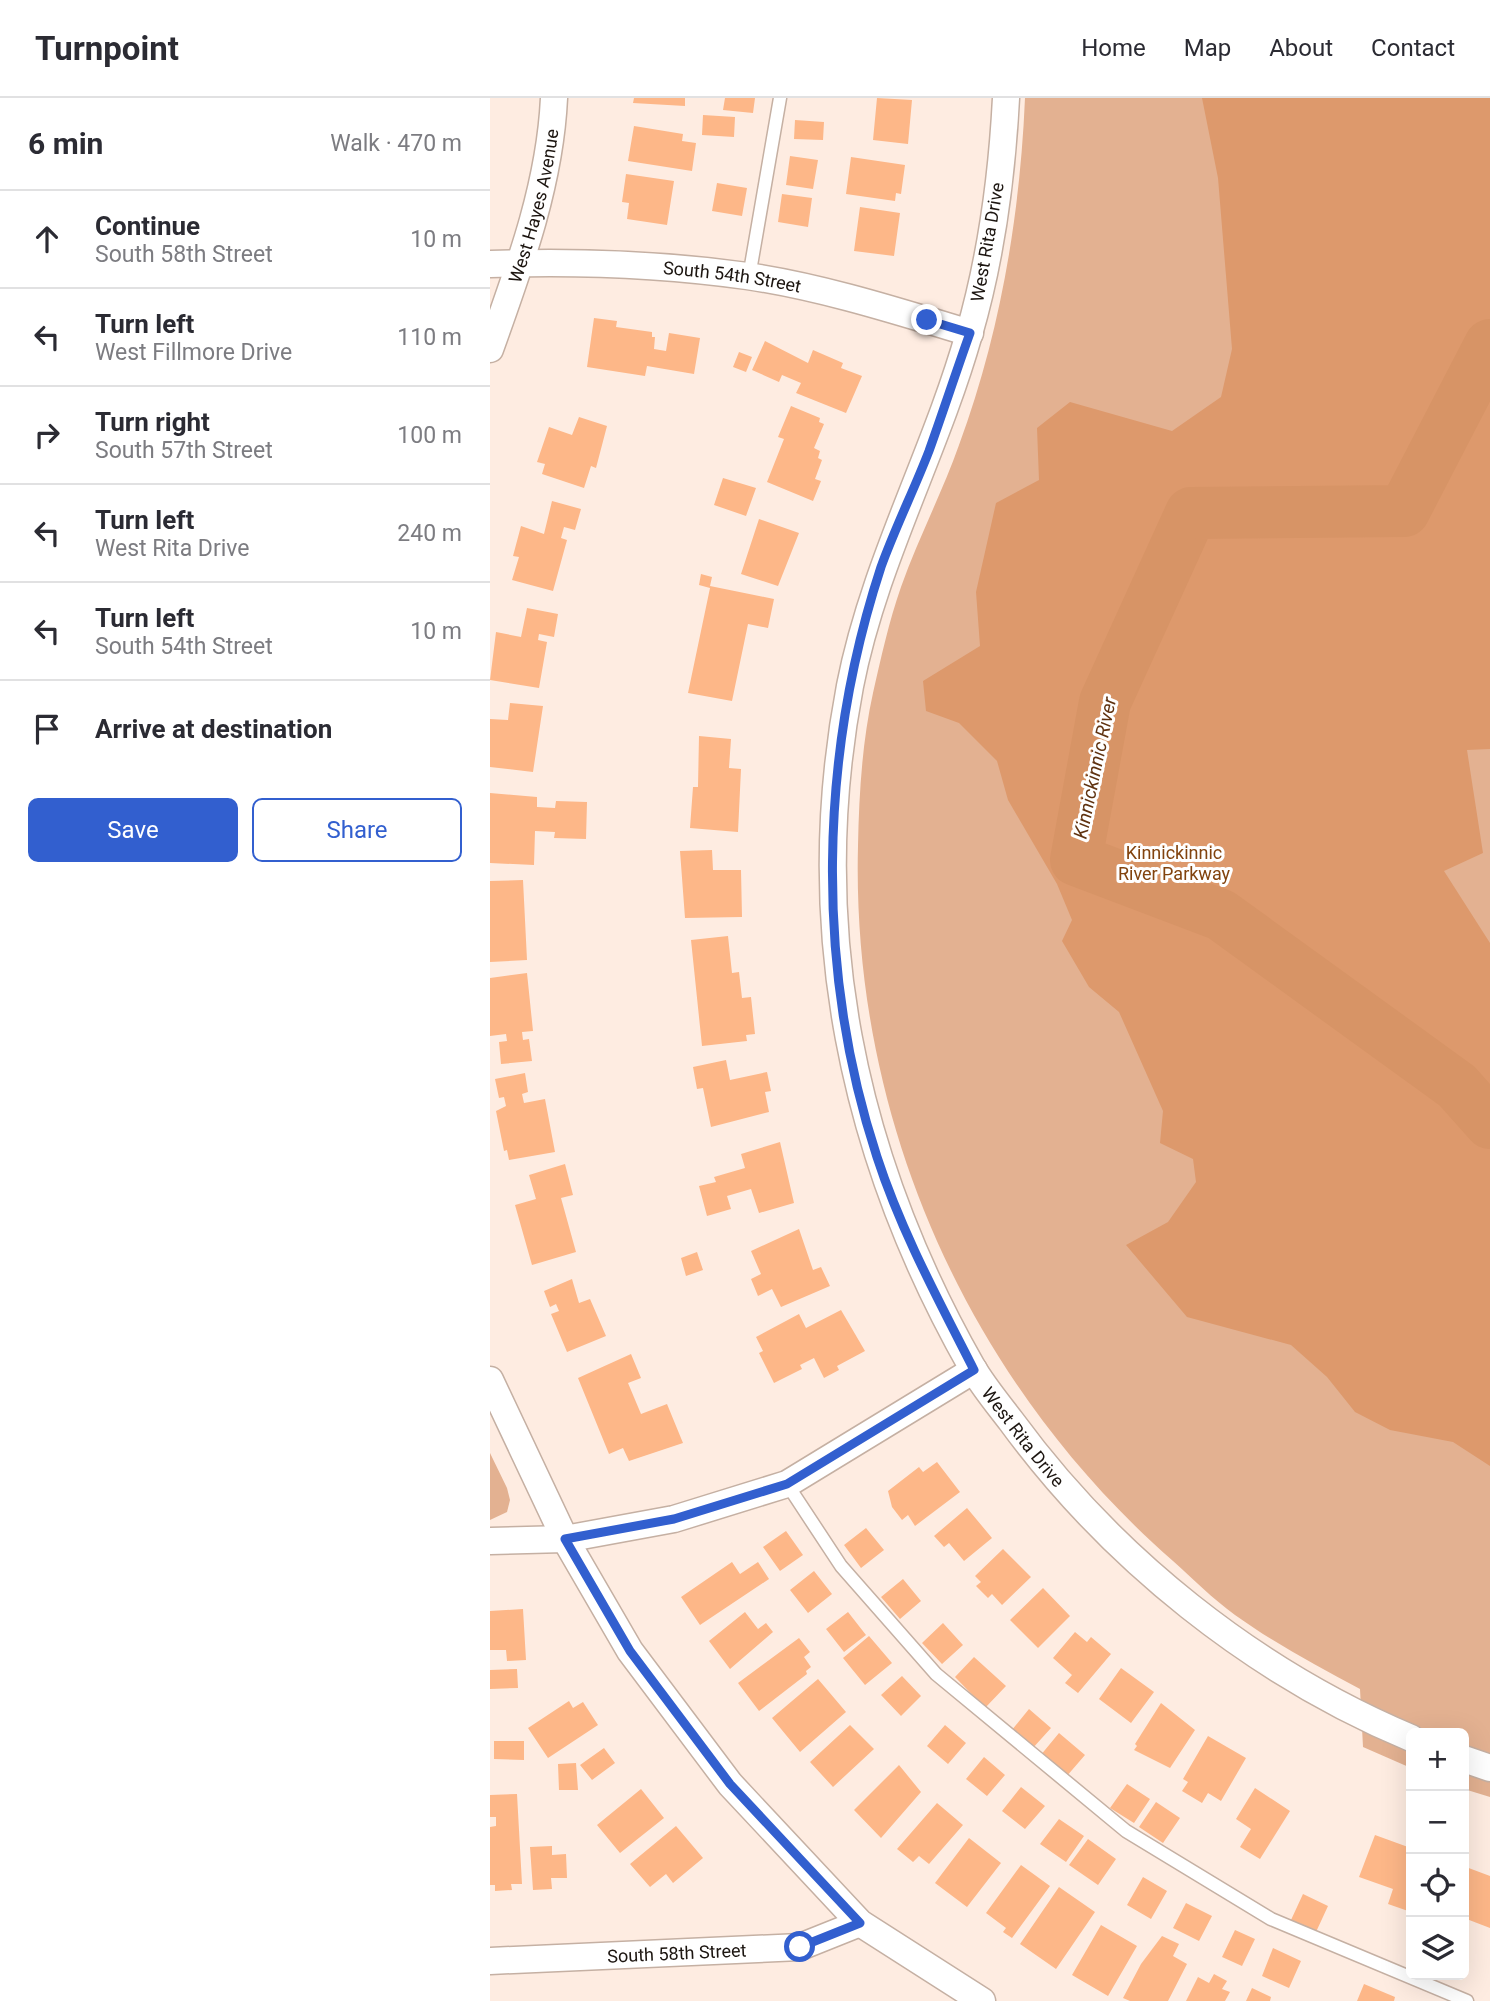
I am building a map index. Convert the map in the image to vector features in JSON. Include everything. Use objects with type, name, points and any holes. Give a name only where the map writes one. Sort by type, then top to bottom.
[{"type":"street","name":"West Hayes Avenue","points":[[490,349],[521,263],[546,164],[554,98]]},
{"type":"street","name":"West Rita Drive","points":[[1006,98],[1003,151],[970,333],[929,451],[881,567],[851,682],[835,783],[833,915],[848,1042],[877,1157],[915,1251],[974,1370],[1035,1454],[1105,1532],[1227,1636],[1358,1716],[1406,1736]]},
{"type":"street","name":"South 54th Street","points":[[490,264],[634,264],[749,277],[854,299],[970,333]]},
{"type":"street","points":[[490,1541],[565,1539],[674,1519],[787,1484],[974,1370]]},
{"type":"street","points":[[490,1380],[565,1539],[630,1651],[730,1784],[860,1923],[982,2001]]},
{"type":"street","points":[[1469,1761],[1490,1768]]},
{"type":"street","name":"South 58th Street","points":[[490,1961],[800,1947],[860,1923]]},
{"type":"lane","points":[[749,277],[780,98]]},
{"type":"lane","points":[[787,1484],[841,1566],[936,1674],[1126,1831],[1271,1919],[1467,2001]]},
{"type":"green space","name":"Kinnickinnic River Parkway","points":[[1025,98],[1490,98],[1490,1797],[1469,1791],[1469,1728],[1406,1728],[1406,1766],[1363,1747],[1360,1689],[1280,1645],[1227,1609],[1100,1490],[1036,1412],[981,1328],[936,1239],[901,1145],[875,1048],[861,948],[858,846],[864,750],[873,693],[897,600],[959,445],[986,361],[1006,274]]},
{"type":"green space","points":[[1202,98],[1490,98],[1490,749],[1467,750],[1483,853],[1444,871],[1490,943],[1490,1466],[1453,1442],[1390,1430],[1355,1412],[1327,1377],[1291,1345],[1187,1317],[1126,1245],[1168,1222],[1196,1182],[1193,1159],[1160,1143],[1163,1111],[1119,1012],[1089,987],[1062,941],[1072,920],[1057,884],[1008,800],[997,761],[959,723],[926,711],[923,681],[980,646],[976,592],[996,503],[1039,480],[1037,428],[1070,402],[1172,431],[1221,397],[1232,349],[1218,178]]},
{"type":"green space","points":[[490,1453],[510,1500],[507,1512],[490,1520]]},
{"type":"building","points":[[634,98],[685,98],[685,106],[633,103]]},
{"type":"building","points":[[725,98],[755,98],[753,113],[723,110]]},
{"type":"building","points":[[877,98],[912,100],[908,144],[873,140]]},
{"type":"building","points":[[703,115],[735,117],[734,137],[702,135]]},
{"type":"building","points":[[795,120],[824,122],[823,140],[794,139]]},
{"type":"building","points":[[634,126],[683,134],[682,141],[696,143],[692,171],[628,161]]},
{"type":"building","points":[[790,156],[818,160],[813,189],[786,185]]},
{"type":"building","points":[[851,157],[905,165],[901,194],[896,193],[895,201],[846,194]]},
{"type":"building","points":[[626,174],[674,181],[667,225],[627,219],[629,203],[622,202]]},
{"type":"building","points":[[717,183],[747,188],[742,216],[712,211]]},
{"type":"building","points":[[782,194],[812,198],[808,227],[778,222]]},
{"type":"building","points":[[860,207],[900,213],[894,256],[854,251]]},
{"type":"building","points":[[594,318],[617,321],[616,327],[652,332],[652,337],[655,337],[654,349],[666,351],[669,333],[700,338],[694,374],[647,366],[645,376],[587,367]]},
{"type":"building","points":[[765,341],[808,363],[813,350],[843,363],[841,368],[862,376],[846,413],[796,393],[801,383],[782,375],[779,382],[752,370]]},
{"type":"building","points":[[739,352],[752,357],[746,372],[733,367]]},
{"type":"building","points":[[791,406],[820,418],[819,422],[824,424],[814,448],[820,451],[818,458],[822,460],[815,479],[821,481],[813,501],[767,482],[784,439],[778,437]]},
{"type":"building","points":[[579,417],[607,426],[596,468],[591,466],[584,488],[542,474],[545,464],[537,462],[549,427],[572,435]]},
{"type":"building","points":[[723,478],[756,488],[746,516],[714,505]]},
{"type":"building","points":[[552,501],[581,509],[575,530],[564,527],[561,538],[567,540],[553,591],[512,580],[519,557],[513,556],[521,526],[544,534]]},
{"type":"building","points":[[759,519],[799,533],[778,586],[741,574]]},
{"type":"building","points":[[701,574],[712,577],[710,586],[774,599],[768,628],[748,624],[732,701],[688,693],[710,588],[699,585]]},
{"type":"building","points":[[527,608],[558,614],[554,637],[539,634],[538,640],[547,642],[539,688],[490,680],[496,632],[521,637]]},
{"type":"building","points":[[510,703],[543,706],[533,772],[490,767],[490,719],[508,720]]},
{"type":"building","points":[[699,736],[731,739],[729,768],[741,769],[738,832],[690,828],[693,787],[698,787]]},
{"type":"building","points":[[490,793],[537,797],[537,807],[555,808],[556,801],[587,802],[586,839],[554,838],[555,832],[535,831],[534,865],[490,863]]},
{"type":"building","points":[[712,850],[713,870],[741,870],[742,917],[685,918],[680,851]]},
{"type":"building","points":[[523,880],[527,960],[490,962],[490,881]]},
{"type":"building","points":[[728,936],[732,973],[739,972],[742,998],[751,997],[755,1034],[746,1035],[747,1041],[702,1046],[691,940]]},
{"type":"building","points":[[527,973],[533,1031],[522,1032],[523,1040],[529,1039],[532,1061],[501,1064],[499,1042],[507,1041],[506,1034],[490,1036],[490,978]]},
{"type":"building","points":[[726,1060],[730,1080],[767,1072],[771,1091],[765,1092],[769,1112],[711,1127],[703,1088],[697,1089],[693,1067]]},
{"type":"building","points":[[525,1073],[528,1092],[522,1094],[524,1103],[545,1099],[555,1152],[509,1160],[507,1150],[504,1151],[496,1111],[506,1106],[504,1097],[499,1098],[495,1079]]},
{"type":"building","points":[[780,1142],[794,1203],[759,1213],[751,1189],[727,1196],[731,1209],[707,1216],[699,1186],[716,1182],[714,1177],[745,1168],[741,1154]]},
{"type":"building","points":[[565,1164],[573,1195],[561,1198],[576,1252],[532,1265],[515,1205],[536,1199],[529,1175]]},
{"type":"building","points":[[799,1229],[813,1270],[821,1267],[830,1286],[781,1307],[772,1289],[758,1296],[751,1279],[761,1274],[751,1251]]},
{"type":"building","points":[[697,1252],[703,1270],[686,1276],[681,1258]]},
{"type":"building","points":[[572,1279],[579,1303],[590,1299],[606,1336],[567,1352],[551,1314],[559,1311],[556,1304],[550,1307],[544,1291]]},
{"type":"building","points":[[841,1310],[865,1351],[837,1366],[839,1370],[824,1378],[814,1358],[800,1365],[802,1369],[774,1383],[759,1353],[763,1351],[756,1337],[799,1314],[806,1328]]},
{"type":"building","points":[[631,1354],[641,1378],[628,1383],[641,1414],[667,1404],[683,1443],[629,1461],[623,1448],[609,1454],[578,1378]]},
{"type":"building","points":[[937,1462],[960,1492],[915,1526],[908,1515],[902,1520],[892,1507],[888,1491],[919,1467],[923,1472]]},
{"type":"building","points":[[967,1508],[992,1538],[964,1561],[949,1543],[944,1547],[934,1536]]},
{"type":"building","points":[[866,1528],[884,1550],[861,1568],[844,1545]]},
{"type":"building","points":[[786,1531],[803,1555],[780,1571],[763,1547]]},
{"type":"building","points":[[1003,1549],[1031,1577],[1002,1605],[992,1594],[988,1598],[976,1586],[981,1582],[975,1576]]},
{"type":"building","points":[[732,1562],[740,1574],[758,1562],[769,1579],[700,1625],[681,1597]]},
{"type":"building","points":[[814,1571],[832,1594],[808,1613],[790,1590]]},
{"type":"building","points":[[903,1579],[921,1601],[900,1619],[881,1597]]},
{"type":"building","points":[[1043,1588],[1070,1616],[1038,1648],[1010,1620]]},
{"type":"building","points":[[523,1609],[526,1660],[507,1661],[506,1650],[490,1650],[490,1611]]},
{"type":"building","points":[[745,1612],[758,1629],[766,1623],[773,1632],[730,1669],[709,1641]]},
{"type":"building","points":[[848,1612],[866,1635],[844,1652],[826,1629]]},
{"type":"building","points":[[943,1623],[963,1645],[942,1664],[922,1643]]},
{"type":"building","points":[[1075,1632],[1087,1642],[1091,1637],[1111,1654],[1078,1693],[1065,1683],[1072,1675],[1053,1658]]},
{"type":"building","points":[[869,1636],[892,1663],[865,1685],[843,1658]]},
{"type":"building","points":[[799,1638],[810,1652],[804,1657],[811,1667],[806,1671],[807,1674],[759,1711],[738,1683]]},
{"type":"building","points":[[974,1657],[1006,1686],[985,1708],[955,1677]]},
{"type":"building","points":[[1121,1668],[1154,1692],[1131,1723],[1099,1699]]},
{"type":"building","points":[[517,1669],[518,1688],[490,1689],[490,1670]]},
{"type":"building","points":[[902,1676],[921,1696],[901,1716],[881,1695]]},
{"type":"building","points":[[818,1679],[846,1712],[800,1752],[772,1718]]},
{"type":"building","points":[[569,1701],[573,1708],[583,1702],[598,1725],[548,1758],[528,1728]]},
{"type":"building","points":[[1161,1703],[1195,1730],[1170,1768],[1134,1750],[1137,1746],[1135,1744]]},
{"type":"building","points":[[1029,1709],[1051,1728],[1032,1749],[1011,1731]]},
{"type":"building","points":[[850,1725],[874,1749],[833,1787],[810,1762]]},
{"type":"building","points":[[945,1725],[966,1743],[948,1764],[927,1746]]},
{"type":"building","points":[[1059,1733],[1085,1755],[1066,1777],[1040,1756]]},
{"type":"building","points":[[1208,1736],[1246,1758],[1221,1801],[1208,1793],[1202,1803],[1182,1791],[1188,1782],[1183,1779]]},
{"type":"building","points":[[494,1741],[524,1741],[524,1760],[494,1759]]},
{"type":"building","points":[[604,1748],[615,1763],[592,1780],[580,1765]]},
{"type":"building","points":[[984,1757],[1005,1775],[987,1796],[966,1779]]},
{"type":"building","points":[[576,1763],[578,1790],[559,1790],[558,1764]]},
{"type":"building","points":[[899,1765],[921,1792],[881,1838],[854,1810]]},
{"type":"building","points":[[1127,1784],[1150,1799],[1134,1823],[1110,1808]]},
{"type":"building","points":[[1021,1787],[1045,1806],[1025,1829],[1002,1811]]},
{"type":"building","points":[[1255,1788],[1290,1811],[1260,1859],[1240,1847],[1251,1829],[1236,1819]]},
{"type":"building","points":[[641,1789],[664,1818],[620,1853],[597,1825]]},
{"type":"building","points":[[517,1794],[522,1884],[511,1884],[512,1890],[495,1891],[495,1885],[490,1885],[490,1827],[496,1826],[496,1817],[490,1817],[490,1795]]},
{"type":"building","points":[[1156,1802],[1180,1818],[1163,1843],[1139,1827]]},
{"type":"building","points":[[937,1803],[963,1825],[929,1864],[919,1856],[913,1862],[897,1849]]},
{"type":"building","points":[[1059,1819],[1084,1836],[1066,1862],[1040,1844]]},
{"type":"building","points":[[676,1826],[703,1858],[673,1883],[666,1874],[650,1887],[630,1864]]},
{"type":"building","points":[[1375,1835],[1406,1846],[1406,1910],[1388,1904],[1393,1889],[1359,1877]]},
{"type":"building","points":[[969,1838],[1001,1863],[967,1907],[935,1883]]},
{"type":"building","points":[[1088,1839],[1116,1859],[1098,1885],[1069,1865]]},
{"type":"building","points":[[552,1846],[552,1855],[566,1854],[567,1878],[551,1878],[552,1889],[533,1890],[530,1847]]},
{"type":"building","points":[[1021,1865],[1050,1886],[1012,1938],[1003,1932],[1006,1928],[986,1913]]},
{"type":"building","points":[[1469,1868],[1490,1876],[1490,1928],[1469,1920]]},
{"type":"building","points":[[1143,1877],[1167,1891],[1151,1919],[1127,1905]]},
{"type":"building","points":[[1059,1887],[1095,1912],[1056,1969],[1020,1944]]},
{"type":"building","points":[[1303,1894],[1328,1906],[1316,1932],[1291,1920]]},
{"type":"building","points":[[1186,1903],[1212,1916],[1199,1941],[1173,1928]]},
{"type":"building","points":[[1101,1925],[1137,1946],[1108,1996],[1072,1975]]},
{"type":"building","points":[[1235,1930],[1255,1939],[1242,1966],[1222,1957]]},
{"type":"building","points":[[1162,1936],[1179,1944],[1173,1956],[1187,1964],[1168,2001],[1130,2001],[1123,1998],[1141,1964]]},
{"type":"building","points":[[1273,1948],[1301,1961],[1289,1988],[1262,1976]]},
{"type":"building","points":[[1214,1974],[1227,1981],[1222,1989],[1230,1992],[1225,2001],[1186,2001],[1198,1977],[1209,1983]]},
{"type":"building","points":[[1364,1984],[1395,1997],[1394,2001],[1357,2001]]},
{"type":"building","points":[[1252,1988],[1271,1997],[1270,2001],[1246,2001]]},
{"type":"waterway","name":"Kinnickinnic River","points":[[1490,345],[1404,511],[1191,513],[1105,702],[1076,860],[1221,915],[1457,1086],[1490,1123]]},
{"type":"route","points":[[800,1947],[860,1923],[730,1784],[630,1651],[565,1539],[674,1519],[787,1484],[974,1370],[915,1251],[877,1157],[848,1042],[833,915],[835,783],[851,682],[881,567],[929,451],[970,333],[927,320]]}]
